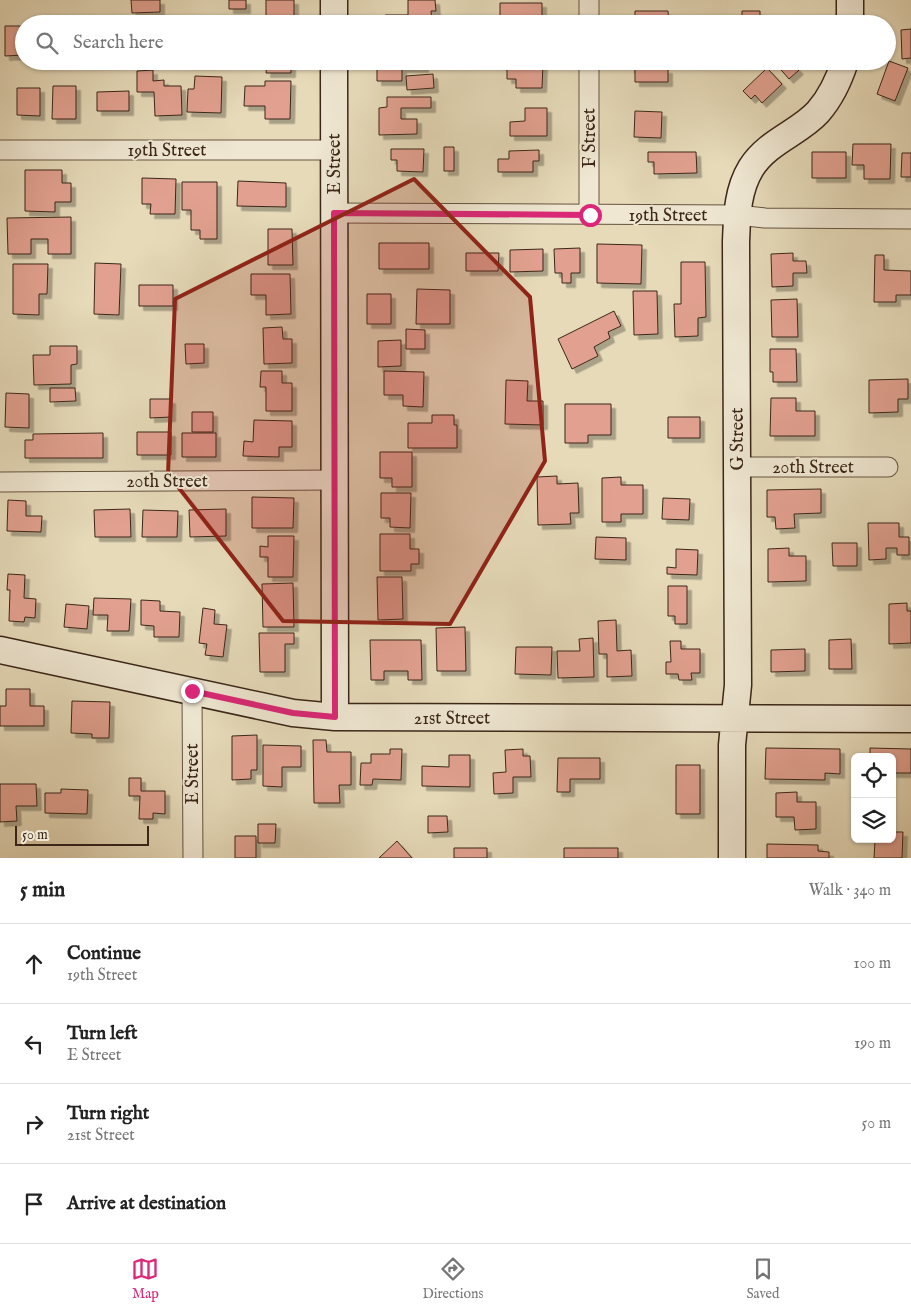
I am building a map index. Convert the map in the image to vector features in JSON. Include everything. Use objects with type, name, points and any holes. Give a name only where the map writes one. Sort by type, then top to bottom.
[{"type":"street","points":[[334,0],[334,15]]},
{"type":"street","points":[[589,0],[589,15]]},
{"type":"street","points":[[850,0],[850,15]]},
{"type":"street","name":"E Street","points":[[334,70],[335,717]]},
{"type":"street","name":"F Street","points":[[589,70],[590,215]]},
{"type":"street","name":"G Street","points":[[732,858],[732,745],[738,686],[737,215],[740,194],[751,168],[769,147],[818,113],[837,85],[842,70]]},
{"type":"street","name":"19th Street","points":[[0,150],[334,150]]},
{"type":"street","name":"19th Street","points":[[334,213],[737,215],[765,218],[911,219]]},
{"type":"street","name":"20th Street","points":[[737,467],[888,467]]},
{"type":"street","name":"20th Street","points":[[0,482],[335,480]]},
{"type":"street","name":"21st Street","points":[[0,650],[293,713],[335,717],[911,719]]},
{"type":"street","name":"E Street","points":[[192,691],[193,858]]},
{"type":"highlighted area","points":[[414,179],[530,297],[545,461],[450,624],[283,621],[168,474],[175,299]]},
{"type":"building","points":[[131,0],[160,0],[160,12],[132,13]]},
{"type":"building","points":[[229,0],[246,0],[246,9],[229,9]]},
{"type":"building","points":[[266,0],[294,0],[294,15],[266,15]]},
{"type":"building","points":[[408,0],[435,0],[436,11],[431,11],[431,15],[408,15]]},
{"type":"building","points":[[500,3],[542,3],[542,15],[500,15]]},
{"type":"building","points":[[635,11],[668,11],[668,15],[635,15]]},
{"type":"building","points":[[742,11],[760,11],[760,15],[742,15]]},
{"type":"building","points":[[5,26],[15,26],[15,55],[5,56]]},
{"type":"building","points":[[911,29],[911,58],[902,59],[901,30]]},
{"type":"building","points":[[896,64],[908,68],[895,101],[877,94],[886,70],[896,70]]},
{"type":"building","points":[[153,70],[153,81],[164,80],[164,86],[181,86],[182,115],[155,116],[154,92],[137,92],[137,71]]},
{"type":"building","points":[[266,70],[291,70],[291,73],[266,73]]},
{"type":"building","points":[[377,70],[402,70],[402,81],[377,81]]},
{"type":"building","points":[[507,70],[543,70],[542,88],[516,88],[516,79],[507,79]]},
{"type":"building","points":[[635,70],[668,70],[668,82],[635,82]]},
{"type":"building","points":[[765,70],[769,70],[782,84],[762,103],[755,95],[751,99],[743,91]]},
{"type":"building","points":[[781,70],[799,70],[789,79]]},
{"type":"building","points":[[433,74],[434,88],[407,90],[406,76]]},
{"type":"building","points":[[195,76],[222,77],[221,113],[187,112],[188,89],[194,89]]},
{"type":"building","points":[[265,81],[291,81],[290,119],[265,119],[265,106],[244,106],[245,86],[265,86]]},
{"type":"building","points":[[53,86],[76,86],[76,119],[52,119]]},
{"type":"building","points":[[17,88],[40,88],[40,116],[17,115]]},
{"type":"building","points":[[129,91],[129,111],[97,111],[97,92]]},
{"type":"building","points":[[387,97],[431,97],[431,108],[401,108],[401,119],[417,119],[417,134],[379,135],[379,108],[387,107]]},
{"type":"building","points":[[525,108],[547,108],[547,136],[510,136],[510,122],[525,121]]},
{"type":"building","points":[[635,111],[662,112],[661,138],[634,137]]},
{"type":"building","points":[[853,144],[891,144],[890,179],[864,179],[864,165],[852,165]]},
{"type":"building","points":[[444,147],[454,147],[454,171],[444,171]]},
{"type":"building","points":[[391,149],[424,149],[423,172],[397,171],[397,160],[391,160]]},
{"type":"building","points":[[539,150],[539,161],[533,161],[533,172],[498,172],[498,159],[509,159],[509,151]]},
{"type":"building","points":[[648,152],[696,152],[697,173],[654,174],[654,162],[648,162]]},
{"type":"building","points":[[812,152],[846,152],[846,178],[812,178]]},
{"type":"building","points":[[902,153],[911,153],[911,177],[901,177]]},
{"type":"building","points":[[25,170],[62,170],[62,183],[71,183],[71,202],[55,202],[55,212],[25,211]]},
{"type":"building","points":[[142,178],[176,179],[175,214],[150,214],[151,204],[142,204]]},
{"type":"building","points":[[238,181],[286,183],[286,207],[237,206]]},
{"type":"building","points":[[182,182],[217,182],[217,239],[200,239],[200,230],[191,230],[191,210],[182,210]]},
{"type":"building","points":[[71,217],[71,254],[48,254],[48,239],[31,239],[31,254],[8,254],[7,218]]},
{"type":"building","points":[[268,229],[292,229],[293,265],[268,265]]},
{"type":"building","points":[[379,243],[429,243],[429,269],[379,269]]},
{"type":"building","points":[[597,244],[642,245],[641,284],[597,283]]},
{"type":"building","points":[[580,248],[580,273],[571,273],[571,283],[562,283],[562,273],[555,273],[554,249]]},
{"type":"building","points":[[543,249],[543,271],[510,272],[510,250]]},
{"type":"building","points":[[466,253],[499,253],[498,271],[466,271]]},
{"type":"building","points":[[793,253],[793,261],[806,261],[807,273],[793,273],[793,286],[772,287],[771,254]]},
{"type":"building","points":[[875,255],[884,255],[884,270],[911,271],[911,295],[896,295],[896,302],[874,302]]},
{"type":"building","points":[[681,262],[705,262],[706,317],[698,318],[698,336],[675,337],[674,304],[681,304]]},
{"type":"building","points":[[95,263],[121,264],[119,315],[94,314]]},
{"type":"building","points":[[13,264],[48,264],[47,294],[39,294],[39,315],[13,314]]},
{"type":"building","points":[[251,274],[290,274],[291,314],[266,315],[266,295],[251,295]]},
{"type":"building","points":[[139,285],[173,285],[173,306],[139,306]]},
{"type":"building","points":[[417,289],[450,290],[450,324],[416,324]]},
{"type":"building","points":[[633,291],[657,291],[658,334],[634,335]]},
{"type":"building","points":[[367,294],[391,294],[391,324],[367,324]]},
{"type":"building","points":[[797,299],[798,337],[772,337],[771,300]]},
{"type":"building","points":[[614,311],[621,326],[608,332],[610,338],[594,347],[598,356],[572,369],[558,339]]},
{"type":"building","points":[[282,327],[283,339],[292,339],[292,363],[264,364],[263,328]]},
{"type":"building","points":[[406,329],[425,330],[425,349],[406,349]]},
{"type":"building","points":[[401,340],[401,366],[378,367],[378,341]]},
{"type":"building","points":[[185,344],[204,344],[204,363],[186,364]]},
{"type":"building","points":[[50,346],[77,346],[77,364],[71,365],[71,384],[34,385],[33,355],[50,355]]},
{"type":"building","points":[[770,349],[796,349],[797,382],[773,382],[773,372],[770,372]]},
{"type":"building","points":[[261,371],[282,371],[282,383],[292,383],[292,411],[266,411],[266,387],[260,387]]},
{"type":"building","points":[[384,371],[424,372],[423,407],[403,406],[403,395],[384,395]]},
{"type":"building","points":[[908,379],[908,399],[898,399],[898,412],[869,413],[869,380]]},
{"type":"building","points":[[506,380],[528,381],[527,401],[543,401],[543,425],[505,424]]},
{"type":"building","points":[[50,388],[75,388],[76,401],[50,402]]},
{"type":"building","points":[[6,393],[29,394],[29,428],[5,427]]},
{"type":"building","points":[[771,398],[796,398],[796,411],[815,411],[815,436],[770,436]]},
{"type":"building","points":[[150,399],[171,399],[171,417],[150,418]]},
{"type":"building","points":[[565,404],[611,404],[611,435],[588,435],[588,443],[565,443]]},
{"type":"building","points":[[192,412],[213,412],[213,432],[192,432]]},
{"type":"building","points":[[432,415],[454,415],[454,425],[457,425],[457,448],[408,448],[408,423],[432,423]]},
{"type":"building","points":[[668,417],[700,417],[700,438],[668,438]]},
{"type":"building","points":[[254,420],[292,421],[292,447],[279,447],[279,457],[243,456],[244,441],[253,442]]},
{"type":"building","points":[[137,432],[171,432],[171,455],[137,455]]},
{"type":"building","points":[[103,433],[103,458],[25,458],[25,440],[33,440],[33,434]]},
{"type":"building","points":[[182,433],[216,433],[216,457],[182,457]]},
{"type":"building","points":[[380,452],[412,452],[412,487],[392,487],[392,478],[380,478]]},
{"type":"building","points":[[557,476],[557,484],[578,483],[579,513],[570,513],[571,524],[538,525],[537,477]]},
{"type":"building","points":[[621,477],[621,485],[643,485],[643,514],[621,514],[621,522],[602,522],[602,478]]},
{"type":"building","points":[[821,489],[821,513],[794,514],[795,528],[776,529],[775,517],[767,517],[767,490]]},
{"type":"building","points":[[381,493],[411,493],[410,528],[390,527],[390,518],[381,518]]},
{"type":"building","points":[[252,497],[294,498],[293,528],[252,528]]},
{"type":"building","points":[[663,498],[690,499],[689,520],[662,519]]},
{"type":"building","points":[[8,500],[26,501],[26,516],[42,516],[41,532],[7,531]]},
{"type":"building","points":[[130,509],[131,537],[95,537],[94,510]]},
{"type":"building","points":[[226,509],[226,536],[190,537],[189,510]]},
{"type":"building","points":[[143,510],[178,511],[177,537],[142,537]]},
{"type":"building","points":[[868,523],[899,523],[899,537],[909,537],[909,555],[897,555],[897,548],[886,548],[886,559],[869,560]]},
{"type":"building","points":[[380,534],[410,534],[410,549],[419,549],[419,564],[411,564],[411,571],[380,571]]},
{"type":"building","points":[[268,536],[294,536],[293,577],[268,577],[268,557],[260,557],[260,546],[268,547]]},
{"type":"building","points":[[596,537],[626,538],[626,560],[595,559]]},
{"type":"building","points":[[832,543],[857,543],[857,566],[833,566]]},
{"type":"building","points":[[789,548],[789,556],[806,556],[806,581],[768,582],[768,549]]},
{"type":"building","points":[[676,549],[698,550],[697,575],[667,574],[667,567],[676,568]]},
{"type":"building","points":[[8,574],[25,575],[24,598],[36,599],[35,618],[25,617],[24,622],[9,621],[10,590],[7,590]]},
{"type":"building","points":[[377,577],[402,577],[403,619],[378,620]]},
{"type":"building","points":[[293,583],[294,627],[263,627],[262,584]]},
{"type":"building","points":[[668,586],[687,586],[687,624],[675,624],[675,616],[668,616]]},
{"type":"building","points":[[94,598],[131,599],[129,631],[107,631],[108,615],[93,615]]},
{"type":"building","points":[[141,600],[160,601],[160,611],[180,612],[179,637],[154,637],[154,626],[141,625]]},
{"type":"building","points":[[907,603],[907,611],[911,611],[911,643],[889,644],[889,604]]},
{"type":"building","points":[[66,604],[89,606],[87,629],[64,627]]},
{"type":"building","points":[[203,608],[215,610],[214,624],[227,625],[223,657],[205,655],[207,644],[199,643]]},
{"type":"building","points":[[616,620],[617,651],[631,650],[632,676],[607,677],[607,654],[599,654],[598,621]]},
{"type":"building","points":[[465,627],[466,671],[437,671],[436,628]]},
{"type":"building","points":[[259,633],[294,633],[294,644],[285,644],[285,672],[260,672]]},
{"type":"building","points":[[593,638],[594,677],[558,678],[557,651],[580,651],[579,639]]},
{"type":"building","points":[[851,639],[852,669],[829,669],[829,640]]},
{"type":"building","points":[[370,640],[421,640],[422,680],[408,680],[408,671],[384,671],[384,680],[371,680]]},
{"type":"building","points":[[670,641],[681,641],[681,649],[700,649],[700,673],[691,673],[692,680],[679,680],[678,674],[666,674],[666,662],[671,662]]},
{"type":"building","points":[[516,647],[552,647],[551,675],[515,674]]},
{"type":"building","points":[[805,649],[805,671],[771,672],[771,650]]},
{"type":"building","points":[[6,689],[30,689],[30,706],[44,706],[44,726],[0,726],[0,706],[6,706]]},
{"type":"building","points":[[72,701],[110,702],[109,738],[92,738],[92,734],[71,733]]},
{"type":"building","points":[[257,735],[257,770],[251,770],[251,779],[232,780],[232,736]]},
{"type":"building","points":[[313,740],[326,740],[327,752],[351,752],[351,785],[339,785],[340,803],[314,803]]},
{"type":"building","points":[[263,745],[301,746],[301,767],[282,767],[282,787],[263,786]]},
{"type":"building","points":[[766,748],[840,749],[840,774],[825,773],[825,780],[765,779]]},
{"type":"building","points":[[870,748],[911,749],[911,773],[896,773],[896,753],[870,753]]},
{"type":"building","points":[[390,749],[402,749],[401,780],[373,779],[372,785],[360,785],[361,763],[371,763],[371,754],[390,754]]},
{"type":"building","points":[[523,749],[523,756],[530,756],[531,777],[513,777],[513,793],[494,794],[493,773],[506,772],[505,750]]},
{"type":"building","points":[[449,755],[470,755],[470,787],[422,786],[422,766],[449,767]]},
{"type":"building","points":[[558,758],[600,758],[600,779],[570,779],[570,792],[557,792]]},
{"type":"building","points":[[676,765],[700,765],[700,814],[676,814]]},
{"type":"building","points":[[129,778],[141,778],[141,791],[165,791],[165,814],[153,813],[153,819],[139,819],[140,796],[129,796]]},
{"type":"building","points":[[0,784],[36,784],[37,806],[16,806],[17,821],[0,822]]},
{"type":"building","points":[[61,789],[88,790],[87,814],[45,813],[45,793],[61,793]]},
{"type":"building","points":[[797,792],[797,802],[816,802],[816,829],[795,830],[794,817],[776,817],[776,793]]},
{"type":"building","points":[[428,816],[447,816],[448,832],[428,833]]},
{"type":"building","points":[[258,824],[276,824],[275,843],[258,843]]},
{"type":"building","points":[[896,832],[903,832],[902,858],[874,858],[875,843],[896,843]]},
{"type":"building","points":[[235,836],[256,836],[256,858],[235,858]]},
{"type":"building","points":[[397,841],[412,858],[379,858]]},
{"type":"building","points":[[767,844],[818,845],[818,851],[829,852],[829,858],[767,858]]},
{"type":"building","points":[[454,848],[487,848],[487,858],[454,858]]},
{"type":"building","points":[[564,848],[618,848],[618,858],[564,858]]},
{"type":"route","points":[[192,691],[293,713],[335,717],[334,213],[590,215]]}]
